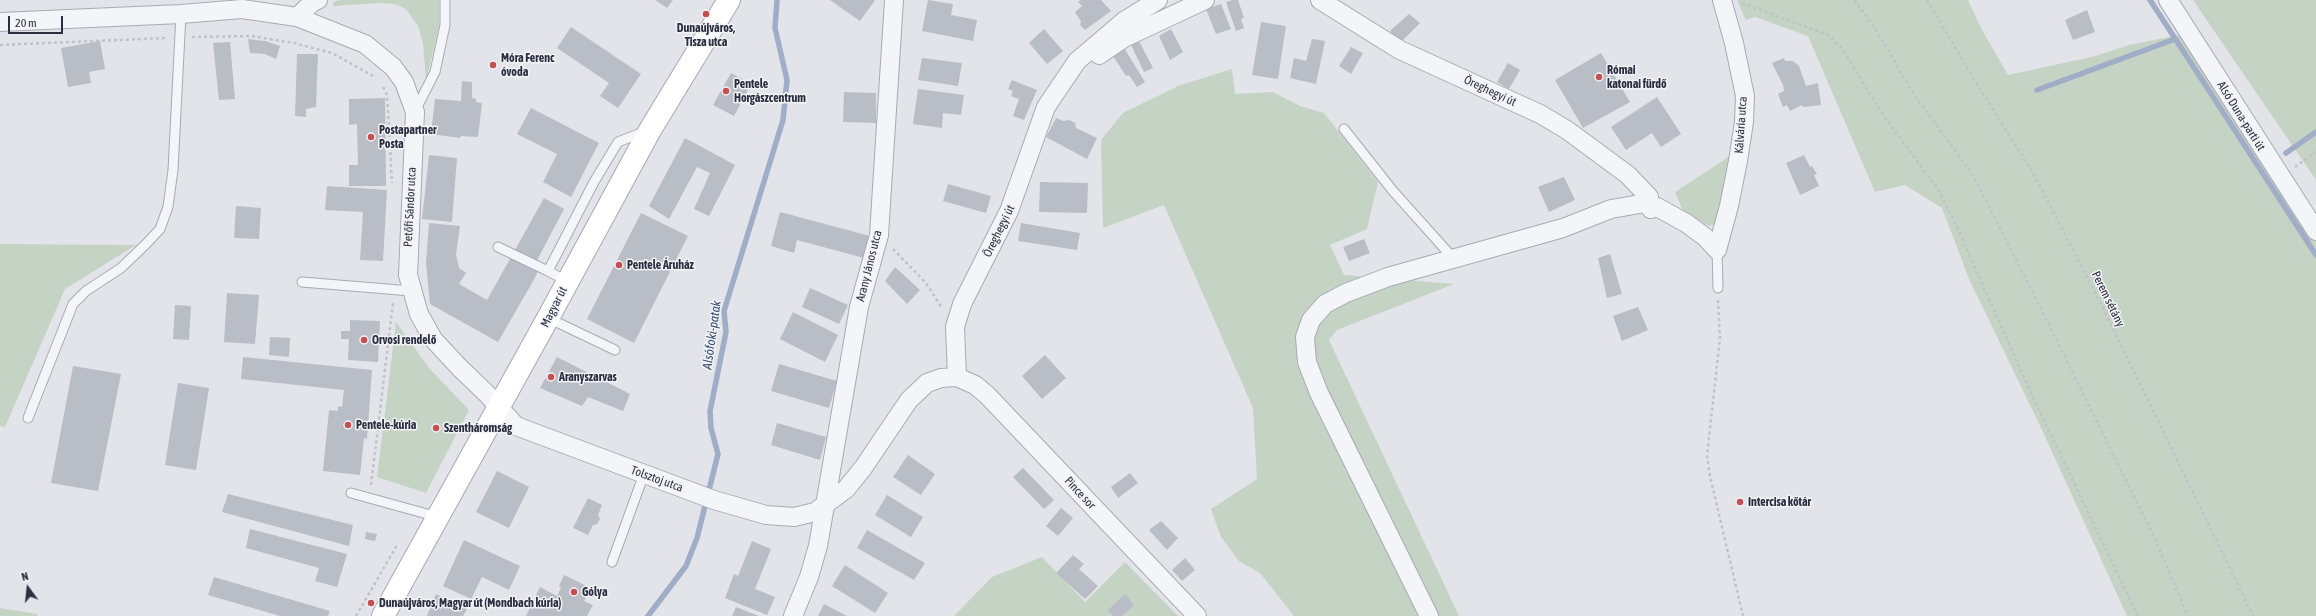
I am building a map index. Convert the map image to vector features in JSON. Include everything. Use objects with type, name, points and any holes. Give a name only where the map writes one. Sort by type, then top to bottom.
[{"type":"street","points":[[297,17],[313,2],[318,0]]},
{"type":"street","name":"Magyar út","points":[[383,616],[650,130],[729,0]]},
{"type":"street","name":"Arany János utca","points":[[793,616],[809,577],[826,505],[859,307],[879,235],[894,0]]},
{"type":"street","name":"Öreghegyi út","points":[[957,377],[955,327],[962,304],[1009,211],[1046,107],[1077,61],[1124,21],[1158,0]]},
{"type":"street","name":"Öreghegyi út","points":[[1320,0],[1400,50],[1533,112],[1567,130],[1628,175],[1651,202],[1686,223],[1705,237],[1717,250]]},
{"type":"street","name":"Kálvária utca","points":[[1717,250],[1729,206],[1738,161],[1744,122],[1745,96],[1736,50],[1722,0]]},
{"type":"street","name":"Alsó Duna-parti út","points":[[2168,0],[2316,231]]},
{"type":"street","name":"Öreghegyi út","points":[[1059,86],[1124,38],[1197,2]]},
{"type":"street","name":"Petőfi Sándor utca","points":[[0,22],[148,8],[181,14],[242,9],[297,17],[365,44],[380,54],[393,66],[404,82],[415,112],[408,250],[408,275],[411,291],[419,314],[433,339],[498,406]]},
{"type":"street","points":[[1429,616],[1319,393],[1307,362],[1305,337],[1311,320],[1325,304],[1346,293],[1388,277],[1563,228],[1611,209],[1651,202]]},
{"type":"street","points":[[826,505],[846,489],[863,468],[909,400],[927,383],[941,378],[957,377]]},
{"type":"street","name":"Pince sor","points":[[957,377],[975,385],[987,395],[1197,616]]},
{"type":"street","name":"Tolsztoj utca","points":[[498,406],[516,426],[644,474],[766,515],[794,517],[815,512],[826,505]]},
{"type":"lane","points":[[415,112],[435,72],[445,25],[445,0]]},
{"type":"lane","points":[[28,418],[73,304],[86,290],[120,268],[160,229],[163,222],[168,207],[173,170],[181,14]]},
{"type":"lane","points":[[1344,129],[1398,197],[1453,258]]},
{"type":"lane","points":[[548,270],[594,182],[618,142],[650,130]]},
{"type":"lane","points":[[498,247],[548,270],[567,281]]},
{"type":"lane","points":[[1717,250],[1718,288]]},
{"type":"lane","points":[[302,282],[411,291]]},
{"type":"lane","points":[[548,318],[615,350]]},
{"type":"lane","points":[[612,562],[644,474]]},
{"type":"lane","points":[[351,493],[438,517]]},
{"type":"path","points":[[1854,0],[1875,28],[1914,94],[1973,175],[2054,332],[2144,518],[2188,616]]},
{"type":"path","name":"Perem sétány","points":[[1927,0],[1975,81],[2034,173],[2253,616]]},
{"type":"path","points":[[1740,3],[1828,34],[1841,48],[1883,115],[1937,188],[1950,212],[2036,404],[2138,616]]},
{"type":"path","points":[[0,45],[179,37],[252,36],[294,42],[332,53],[380,80]]},
{"type":"path","points":[[382,85],[387,95],[392,188]]},
{"type":"path","points":[[2280,177],[2316,152]]},
{"type":"path","points":[[879,235],[926,283],[943,309]]},
{"type":"path","points":[[1718,288],[1720,338],[1707,456],[1710,476],[1744,616]]},
{"type":"path","points":[[369,498],[393,308],[391,289]]},
{"type":"path","points":[[436,428],[464,434]]},
{"type":"green space","points":[[341,0],[439,0],[439,27],[426,81],[423,43],[418,26],[406,9],[395,4],[380,3],[333,6],[333,2]]},
{"type":"green space","points":[[1737,0],[1968,0],[1981,28],[2008,75],[2092,57],[2129,45],[2179,35],[2316,243],[2316,616],[2127,616],[2043,432],[1969,279],[1942,208],[1905,185],[1875,192],[1808,36],[1755,17],[1746,20]]},
{"type":"green space","points":[[2193,0],[2316,0],[2316,180],[2212,28]]},
{"type":"green space","points":[[1232,69],[1235,94],[1273,92],[1300,106],[1324,113],[1378,182],[1367,229],[1330,245],[1344,275],[1454,284],[1337,330],[1329,340],[1459,616],[1294,616],[1260,573],[1239,561],[1221,537],[1211,509],[1257,479],[1253,408],[1164,205],[1103,228],[1101,140],[1123,113],[1178,86]]},
{"type":"green space","points":[[1736,152],[1720,222],[1709,226],[1683,211],[1675,192]]},
{"type":"green space","points":[[0,244],[136,245],[65,289],[5,427],[0,426]]},
{"type":"green space","points":[[396,322],[429,368],[469,410],[426,493],[377,477]]},
{"type":"green space","points":[[1042,557],[1085,602],[1125,562],[1178,616],[954,616],[992,577]]},
{"type":"green space","points":[[0,608],[37,614],[37,616],[0,616]]},
{"type":"building","points":[[655,0],[673,0],[667,8]]},
{"type":"building","points":[[830,0],[875,0],[860,21]]},
{"type":"building","points":[[928,0],[953,4],[951,15],[977,20],[973,41],[922,31]]},
{"type":"building","points":[[1081,0],[1101,0],[1111,11],[1085,30],[1080,25],[1081,21],[1075,12],[1082,6],[1078,2]]},
{"type":"building","points":[[1238,0],[1244,18],[1241,19],[1244,28],[1236,31],[1226,2]]},
{"type":"building","points":[[1221,4],[1231,29],[1216,34],[1206,9]]},
{"type":"building","points":[[2087,10],[2095,32],[2073,40],[2065,20]]},
{"type":"building","points":[[1409,14],[1420,23],[1401,42],[1390,31]]},
{"type":"building","points":[[1261,22],[1286,26],[1278,79],[1252,75]]},
{"type":"building","points":[[571,27],[641,74],[618,108],[600,96],[609,83],[557,48]]},
{"type":"building","points":[[1044,29],[1063,51],[1047,64],[1029,43]]},
{"type":"building","points":[[1171,29],[1183,52],[1170,60],[1159,36]]},
{"type":"building","points":[[248,39],[265,41],[280,46],[276,59],[265,54],[250,53]]},
{"type":"building","points":[[1312,39],[1325,41],[1316,84],[1290,78],[1294,58],[1306,61]]},
{"type":"building","points":[[100,41],[105,69],[89,72],[91,83],[68,87],[61,48]]},
{"type":"building","points":[[1139,41],[1153,68],[1144,72],[1131,45]]},
{"type":"building","points":[[230,42],[235,99],[219,100],[213,43]]},
{"type":"building","points":[[1351,47],[1363,53],[1351,74],[1339,66]]},
{"type":"building","points":[[1124,48],[1145,82],[1137,87],[1129,75],[1126,76],[1113,56]]},
{"type":"building","points":[[1601,53],[1630,102],[1583,128],[1555,80]]},
{"type":"building","points":[[297,54],[318,54],[316,107],[306,109],[306,117],[295,116]]},
{"type":"building","points":[[922,58],[962,63],[958,86],[918,80]]},
{"type":"building","points":[[1784,58],[1785,61],[1793,61],[1799,66],[1806,86],[1818,83],[1821,105],[1803,107],[1802,105],[1790,111],[1787,105],[1783,107],[1778,94],[1784,91],[1783,85],[1772,63]]},
{"type":"building","points":[[1508,63],[1520,70],[1509,89],[1497,82]]},
{"type":"building","points":[[731,73],[751,84],[734,116],[713,105]]},
{"type":"building","points":[[1012,80],[1037,90],[1024,120],[1013,116],[1019,99],[1011,96],[1013,91],[1008,89]]},
{"type":"building","points":[[462,81],[472,82],[472,98],[476,99],[476,102],[482,103],[478,137],[461,136],[460,138],[431,134],[435,99],[461,101]]},
{"type":"building","points":[[918,89],[964,95],[961,115],[943,113],[942,128],[913,124]]},
{"type":"building","points":[[844,92],[876,93],[876,123],[843,122]]},
{"type":"building","points":[[1657,97],[1681,134],[1661,147],[1652,133],[1626,150],[1611,127]]},
{"type":"building","name":"Postapartner Posta","points":[[385,98],[386,186],[349,186],[349,165],[358,165],[357,124],[349,125],[349,99]]},
{"type":"building","points":[[531,108],[599,143],[571,197],[543,182],[557,154],[517,134]]},
{"type":"building","points":[[1056,118],[1063,121],[1069,120],[1075,123],[1076,128],[1097,138],[1087,159],[1046,137]]},
{"type":"building","points":[[685,138],[735,165],[709,216],[694,209],[710,173],[697,167],[669,219],[649,206]]},
{"type":"building","points":[[429,155],[457,158],[452,222],[422,219]]},
{"type":"building","points":[[1804,155],[1810,167],[1812,166],[1817,174],[1814,175],[1819,186],[1800,195],[1786,163]]},
{"type":"building","points":[[1564,177],[1575,200],[1549,212],[1538,187]]},
{"type":"building","points":[[1040,182],[1088,183],[1087,213],[1039,212]]},
{"type":"building","points":[[948,184],[991,196],[986,213],[943,201]]},
{"type":"building","points":[[327,186],[387,190],[383,261],[360,260],[363,212],[325,210]]},
{"type":"building","points":[[544,198],[564,209],[535,264],[540,268],[498,342],[430,304],[426,263],[429,223],[460,226],[456,254],[459,268],[466,273],[459,284],[487,300]]},
{"type":"building","points":[[236,206],[261,208],[259,239],[234,238]]},
{"type":"building","points":[[780,212],[870,236],[864,258],[797,240],[794,253],[771,246]]},
{"type":"building","points":[[641,213],[688,236],[634,343],[587,319]]},
{"type":"building","points":[[1021,223],[1080,233],[1077,250],[1018,241]]},
{"type":"building","points":[[1364,239],[1370,253],[1349,261],[1343,247]]},
{"type":"building","points":[[1610,254],[1622,294],[1607,298],[1598,258]]},
{"type":"building","points":[[895,267],[920,290],[907,304],[885,281]]},
{"type":"building","points":[[810,288],[848,305],[839,324],[802,307]]},
{"type":"building","points":[[227,293],[259,295],[255,344],[224,342]]},
{"type":"building","points":[[175,305],[191,306],[189,340],[173,339]]},
{"type":"building","points":[[1638,307],[1648,330],[1622,341],[1613,316]]},
{"type":"building","points":[[793,312],[838,335],[825,362],[780,339]]},
{"type":"building","name":"Orvosi rendelő","points":[[350,320],[380,321],[378,362],[348,360],[349,339],[341,339],[341,331],[350,331]]},
{"type":"building","points":[[270,337],[290,338],[289,357],[269,355]]},
{"type":"building","points":[[1045,355],[1066,378],[1042,399],[1022,376]]},
{"type":"building","name":"Pentele-kúria","points":[[243,357],[372,370],[367,439],[364,438],[360,475],[323,471],[329,410],[338,411],[338,406],[342,407],[344,390],[241,379]]},
{"type":"building","points":[[557,357],[630,394],[623,411],[588,397],[582,406],[540,388]]},
{"type":"building","points":[[779,364],[837,381],[829,408],[771,391]]},
{"type":"building","points":[[73,366],[121,374],[98,491],[51,483]]},
{"type":"building","points":[[178,383],[209,388],[196,470],[165,465]]},
{"type":"building","points":[[777,423],[826,437],[820,460],[771,445]]},
{"type":"building","points":[[908,455],[935,474],[921,495],[893,477]]},
{"type":"building","points":[[1023,468],[1054,500],[1044,509],[1013,477]]},
{"type":"building","points":[[497,471],[529,487],[509,528],[476,512]]},
{"type":"building","points":[[1130,473],[1138,483],[1118,498],[1111,487]]},
{"type":"building","points":[[228,494],[353,525],[349,546],[222,512]]},
{"type":"building","points":[[887,495],[923,517],[911,537],[875,515]]},
{"type":"building","points":[[588,498],[602,505],[598,515],[600,519],[597,524],[593,525],[588,535],[573,528]]},
{"type":"building","points":[[1061,508],[1073,518],[1058,536],[1046,526]]},
{"type":"building","points":[[1161,521],[1178,538],[1167,550],[1149,530]]},
{"type":"building","points":[[250,529],[347,554],[337,587],[315,581],[319,568],[246,548]]},
{"type":"building","points":[[867,530],[925,563],[914,580],[857,548]]},
{"type":"building","points":[[366,532],[377,534],[375,541],[365,539]]},
{"type":"building","points":[[464,540],[520,566],[509,590],[482,577],[471,599],[443,586]]},
{"type":"building","points":[[752,541],[771,549],[755,589],[775,597],[767,615],[725,598],[734,574],[738,576]]},
{"type":"building","points":[[1073,555],[1084,564],[1079,569],[1098,586],[1085,599],[1056,573]]},
{"type":"building","points":[[1185,558],[1195,570],[1182,581],[1172,570]]},
{"type":"building","points":[[845,565],[888,593],[875,613],[832,586]]},
{"type":"building","name":"Gólya","points":[[564,575],[591,588],[584,601],[593,605],[587,616],[526,616],[540,587],[557,596],[561,588],[559,586]]},
{"type":"building","points":[[214,577],[330,611],[328,616],[280,616],[208,595]]},
{"type":"building","points":[[436,594],[467,609],[463,616],[427,616]]},
{"type":"building","points":[[1125,594],[1134,605],[1122,616],[1113,616],[1108,610]]},
{"type":"building","points":[[824,604],[847,616],[818,616]]},
{"type":"building","points":[[736,607],[759,616],[732,616]]},
{"type":"waterway","name":"Alsófoki-patak","points":[[648,616],[686,566],[697,538],[718,454],[711,428],[710,411],[726,332],[724,311],[783,120],[787,80],[775,28],[777,0]]},
{"type":"waterway","points":[[2150,0],[2316,255]]},
{"type":"waterway","points":[[2037,90],[2175,39]]},
{"type":"waterway","points":[[2286,153],[2316,132]]},
{"type":"place","name":"Dunaújváros, Tisza utca","points":[[706,14]]},
{"type":"place","name":"Móra Ferenc óvoda","points":[[493,65]]},
{"type":"place","name":"Római katonai fürdő","points":[[1599,77]]},
{"type":"place","name":"Pentele Horgászcentrum","points":[[726,91]]},
{"type":"place","name":"Postapartner Posta","points":[[371,137]]},
{"type":"place","name":"Pentele Áruház","points":[[619,265]]},
{"type":"place","name":"Orvosi rendelő","points":[[364,340]]},
{"type":"place","name":"Aranyszarvas","points":[[551,377]]},
{"type":"place","name":"Pentele-kúria","points":[[348,425]]},
{"type":"place","name":"Szentháromság","points":[[436,428]]},
{"type":"place","name":"Intercisa kőtár","points":[[1740,502]]},
{"type":"place","name":"Gólya","points":[[574,592]]},
{"type":"place","name":"Dunaújváros, Magyar út (Mondbach kúria)","points":[[371,603]]}]
